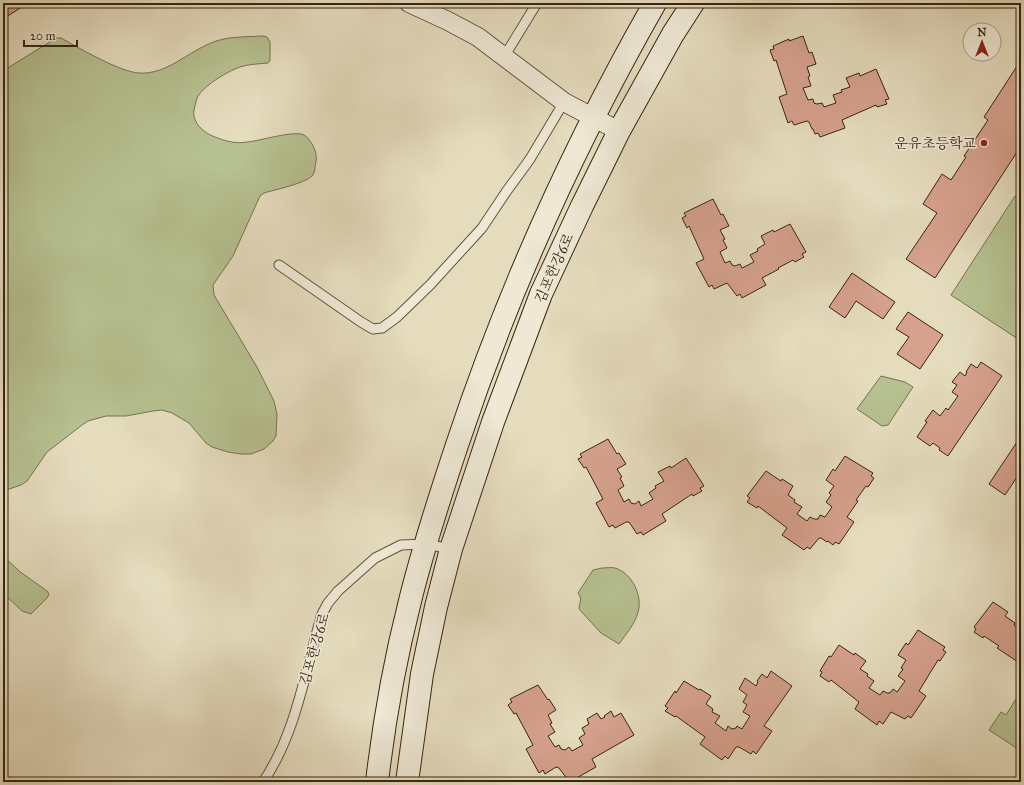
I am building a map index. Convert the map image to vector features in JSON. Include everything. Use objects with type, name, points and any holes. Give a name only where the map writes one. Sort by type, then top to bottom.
[{"type":"street","points":[[409,3],[478,37],[564,102],[619,130]]},
{"type":"street","name":"김포한강6로","points":[[377,782],[382,738],[396,661],[410,601],[443,486],[486,360],[528,256],[593,117],[656,3]]},
{"type":"street","name":"김포한강6로","points":[[408,782],[422,674],[436,607],[451,549],[493,422],[541,294],[619,130],[673,34],[693,3]]},
{"type":"lane","points":[[504,57],[538,3]]},
{"type":"lane","points":[[279,265],[361,322],[373,329],[382,328],[430,285],[482,228],[530,159],[564,102]]},
{"type":"lane","name":"김포한강6로","points":[[263,782],[275,763],[287,738],[301,693],[322,614],[338,590],[375,558],[401,545],[426,544],[451,549]]},
{"type":"path","points":[[940,782],[948,780],[954,782]]},
{"type":"green space","points":[[267,37],[270,42],[270,60],[268,63],[240,67],[217,79],[206,87],[198,96],[194,115],[197,123],[203,130],[223,140],[243,143],[285,135],[299,134],[308,138],[316,153],[314,173],[309,179],[264,193],[260,196],[233,256],[213,285],[214,295],[257,367],[274,401],[277,414],[276,436],[264,449],[251,454],[241,454],[212,447],[206,443],[189,423],[172,413],[162,410],[126,416],[106,416],[88,421],[82,425],[47,452],[27,481],[21,485],[3,491],[3,71],[56,38],[61,38],[121,69],[131,72],[149,73],[168,67],[202,47],[223,39]]},
{"type":"green space","points":[[1015,196],[1021,200],[1021,341],[951,295]]},
{"type":"green space","points":[[881,376],[905,382],[913,387],[888,425],[882,426],[857,409]]},
{"type":"green space","points":[[3,556],[19,571],[49,594],[31,614],[22,611],[3,593]]},
{"type":"green space","points":[[615,568],[626,575],[635,586],[639,599],[638,612],[635,621],[619,644],[601,633],[579,609],[581,599],[578,593],[593,570]]},
{"type":"green space","points":[[1016,699],[1021,702],[1021,749],[1015,747],[989,730],[1001,712],[1006,715]]},
{"type":"building","points":[[3,3],[28,3],[3,19]]},
{"type":"building","points":[[803,36],[809,53],[812,52],[816,64],[807,67],[811,86],[803,88],[808,100],[813,99],[814,103],[822,103],[824,107],[836,103],[833,95],[850,87],[846,78],[859,73],[860,76],[876,69],[889,99],[885,100],[887,104],[877,107],[876,105],[842,120],[845,128],[820,137],[818,133],[815,134],[807,121],[794,125],[792,121],[788,123],[779,97],[787,94],[776,60],[774,61],[770,50],[774,49],[773,46],[789,39],[789,41]]},
{"type":"building","points":[[1021,60],[1021,126],[1017,133],[1021,136],[1021,146],[935,278],[906,259],[937,213],[923,204],[942,174],[951,180],[966,157],[964,156],[988,120],[984,117]]},
{"type":"building","points":[[713,199],[721,215],[723,214],[729,226],[720,230],[725,239],[723,240],[727,248],[720,252],[725,263],[730,261],[732,265],[735,266],[740,264],[742,268],[754,262],[750,255],[758,251],[757,249],[765,244],[761,236],[773,230],[774,232],[790,224],[806,252],[802,254],[804,257],[795,262],[793,260],[762,278],[766,285],[742,298],[740,294],[737,296],[727,283],[714,289],[712,285],[709,287],[696,263],[704,259],[689,226],[687,228],[682,218],[686,216],[684,213]]},
{"type":"building","points":[[852,273],[895,302],[883,319],[856,301],[845,318],[829,307]]},
{"type":"building","points":[[908,312],[943,335],[920,369],[897,354],[909,337],[896,329]]},
{"type":"building","points":[[981,362],[1002,376],[948,456],[939,450],[940,448],[933,443],[930,446],[917,437],[927,422],[925,421],[933,410],[940,416],[946,408],[948,410],[958,396],[952,392],[957,385],[952,382],[960,372],[965,376],[971,364],[977,368]]},
{"type":"building","points":[[1021,436],[1021,471],[1005,495],[989,484]]},
{"type":"building","points":[[608,439],[617,454],[619,453],[626,464],[617,469],[622,477],[620,478],[624,486],[618,490],[624,502],[629,499],[631,503],[635,504],[639,501],[641,506],[653,499],[649,493],[656,488],[655,486],[664,481],[658,472],[670,466],[671,468],[686,458],[704,486],[700,488],[702,491],[693,496],[692,494],[662,514],[666,521],[643,535],[641,532],[637,534],[629,522],[615,528],[613,525],[609,527],[596,503],[603,499],[586,467],[584,468],[578,459],[582,457],[580,454]]},
{"type":"building","points":[[845,456],[873,473],[871,476],[874,478],[856,500],[858,501],[847,517],[854,522],[839,544],[835,542],[833,545],[828,541],[827,542],[819,538],[810,549],[807,547],[804,550],[782,535],[787,528],[758,506],[757,508],[747,502],[750,498],[747,496],[766,471],[781,481],[782,479],[793,486],[788,495],[795,500],[794,502],[802,507],[797,514],[807,521],[810,517],[818,519],[820,515],[825,517],[832,507],[826,502],[831,495],[829,493],[834,486],[826,480],[833,469],[835,471]]},
{"type":"building","points":[[993,602],[1008,612],[1005,616],[1015,623],[1014,625],[1021,630],[1021,664],[997,648],[999,646],[984,636],[983,638],[974,632],[976,629],[974,627]]},
{"type":"building","points":[[918,630],[945,647],[943,650],[946,652],[940,661],[938,660],[919,691],[926,696],[911,718],[908,716],[905,719],[891,712],[883,724],[879,721],[877,725],[855,709],[859,702],[831,680],[829,682],[820,676],[822,672],[820,671],[829,656],[831,657],[839,645],[854,655],[855,653],[866,661],[860,669],[868,674],[867,676],[874,681],[869,688],[880,695],[883,691],[890,693],[893,689],[897,692],[905,681],[898,676],[903,669],[901,668],[906,660],[898,655],[906,643],[908,645]]},
{"type":"building","points":[[771,671],[792,686],[764,726],[772,731],[756,754],[753,751],[751,754],[739,747],[736,747],[728,759],[725,756],[722,760],[700,744],[705,737],[676,716],[675,717],[665,711],[668,708],[665,706],[684,681],[711,696],[706,704],[713,709],[712,712],[720,716],[715,723],[726,731],[728,726],[732,729],[736,728],[737,726],[742,729],[750,716],[743,712],[747,705],[743,702],[747,695],[739,689],[745,678],[756,686],[757,681],[762,674],[767,678]]},
{"type":"building","points":[[538,685],[556,710],[548,715],[552,723],[550,724],[555,732],[548,736],[555,747],[559,745],[561,749],[565,750],[569,747],[572,751],[583,745],[579,738],[585,734],[582,728],[589,724],[587,719],[597,713],[601,719],[611,711],[614,717],[621,713],[634,735],[592,759],[596,767],[573,780],[571,778],[568,780],[559,768],[556,767],[545,774],[543,770],[539,773],[526,749],[533,745],[516,713],[514,714],[508,705],[512,702],[510,699]]},
{"type":"place","name":"운유초등학교","points":[[984,143]]}]
